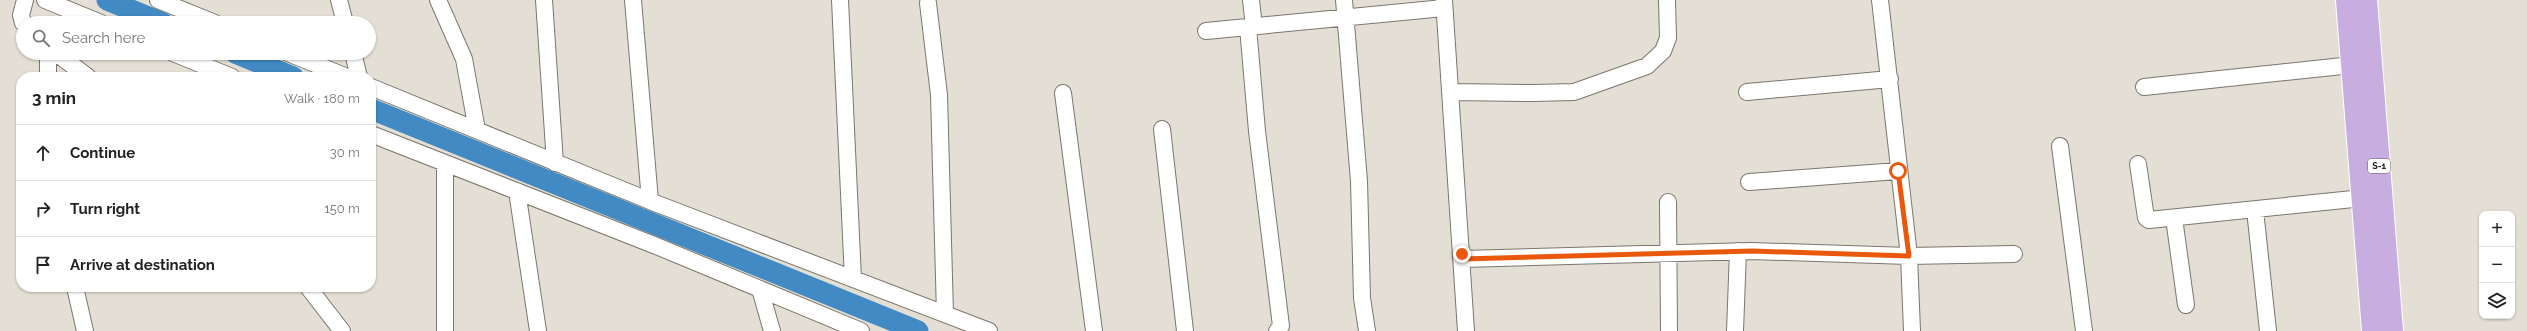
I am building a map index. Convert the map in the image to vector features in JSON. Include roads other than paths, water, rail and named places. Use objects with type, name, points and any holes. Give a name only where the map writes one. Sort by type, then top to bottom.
[{"type":"main road","name":"S-1","points":[[2347,0],[2373,331]]},
{"type":"main road","name":"S-1","points":[[2366,0],[2392,331]]},
{"type":"street","points":[[21,16],[24,0]]},
{"type":"street","points":[[45,0],[78,6],[92,16]]},
{"type":"street","points":[[158,0],[198,16]]},
{"type":"street","points":[[339,0],[343,16]]},
{"type":"street","points":[[438,0],[464,59],[477,130]]},
{"type":"street","points":[[544,0],[555,163]]},
{"type":"street","points":[[633,0],[650,201]]},
{"type":"street","points":[[840,0],[853,279]]},
{"type":"street","points":[[1251,0],[1251,27],[1257,131],[1281,326],[1277,331]]},
{"type":"street","points":[[1344,0],[1360,181],[1362,298],[1367,331]]},
{"type":"street","points":[[1451,92],[1574,92],[1647,66],[1663,51],[1668,38],[1667,0]]},
{"type":"street","points":[[1880,0],[1890,80],[1898,171],[1909,256],[1912,331]]},
{"type":"street","points":[[928,4],[940,96],[945,314]]},
{"type":"street","points":[[1206,31],[1346,18],[1444,4],[1466,331]]},
{"type":"street","points":[[48,60],[48,72]]},
{"type":"street","points":[[65,60],[81,72]]},
{"type":"street","points":[[190,60],[220,72]]},
{"type":"street","points":[[305,60],[334,72]]},
{"type":"street","points":[[355,60],[359,72]]},
{"type":"street","points":[[2144,87],[2352,65]]},
{"type":"street","points":[[1747,92],[1890,80]]},
{"type":"street","points":[[376,89],[650,201],[989,331]]},
{"type":"street","points":[[1063,93],[1094,331]]},
{"type":"street","points":[[1162,129],[1185,331]]},
{"type":"street","points":[[376,136],[517,191],[861,331]]},
{"type":"street","points":[[2060,146],[2084,331]]},
{"type":"street","points":[[445,163],[445,331]]},
{"type":"street","points":[[2138,164],[2146,218],[2149,220],[2363,198]]},
{"type":"street","points":[[1749,182],[1898,171]]},
{"type":"street","points":[[517,191],[538,331]]},
{"type":"street","points":[[1668,202],[1670,253],[1669,331]]},
{"type":"street","points":[[2255,210],[2268,331]]},
{"type":"street","points":[[2174,218],[2186,305]]},
{"type":"street","points":[[1462,259],[1738,251],[1909,256],[2014,254]]},
{"type":"street","points":[[1736,331],[1738,251]]},
{"type":"street","points":[[760,289],[772,331]]},
{"type":"street","points":[[76,292],[85,331]]},
{"type":"street","points":[[312,292],[342,331]]},
{"type":"waterway","points":[[107,0],[146,16]]},
{"type":"waterway","points":[[252,60],[281,72]]},
{"type":"waterway","points":[[376,111],[918,331]]}]
